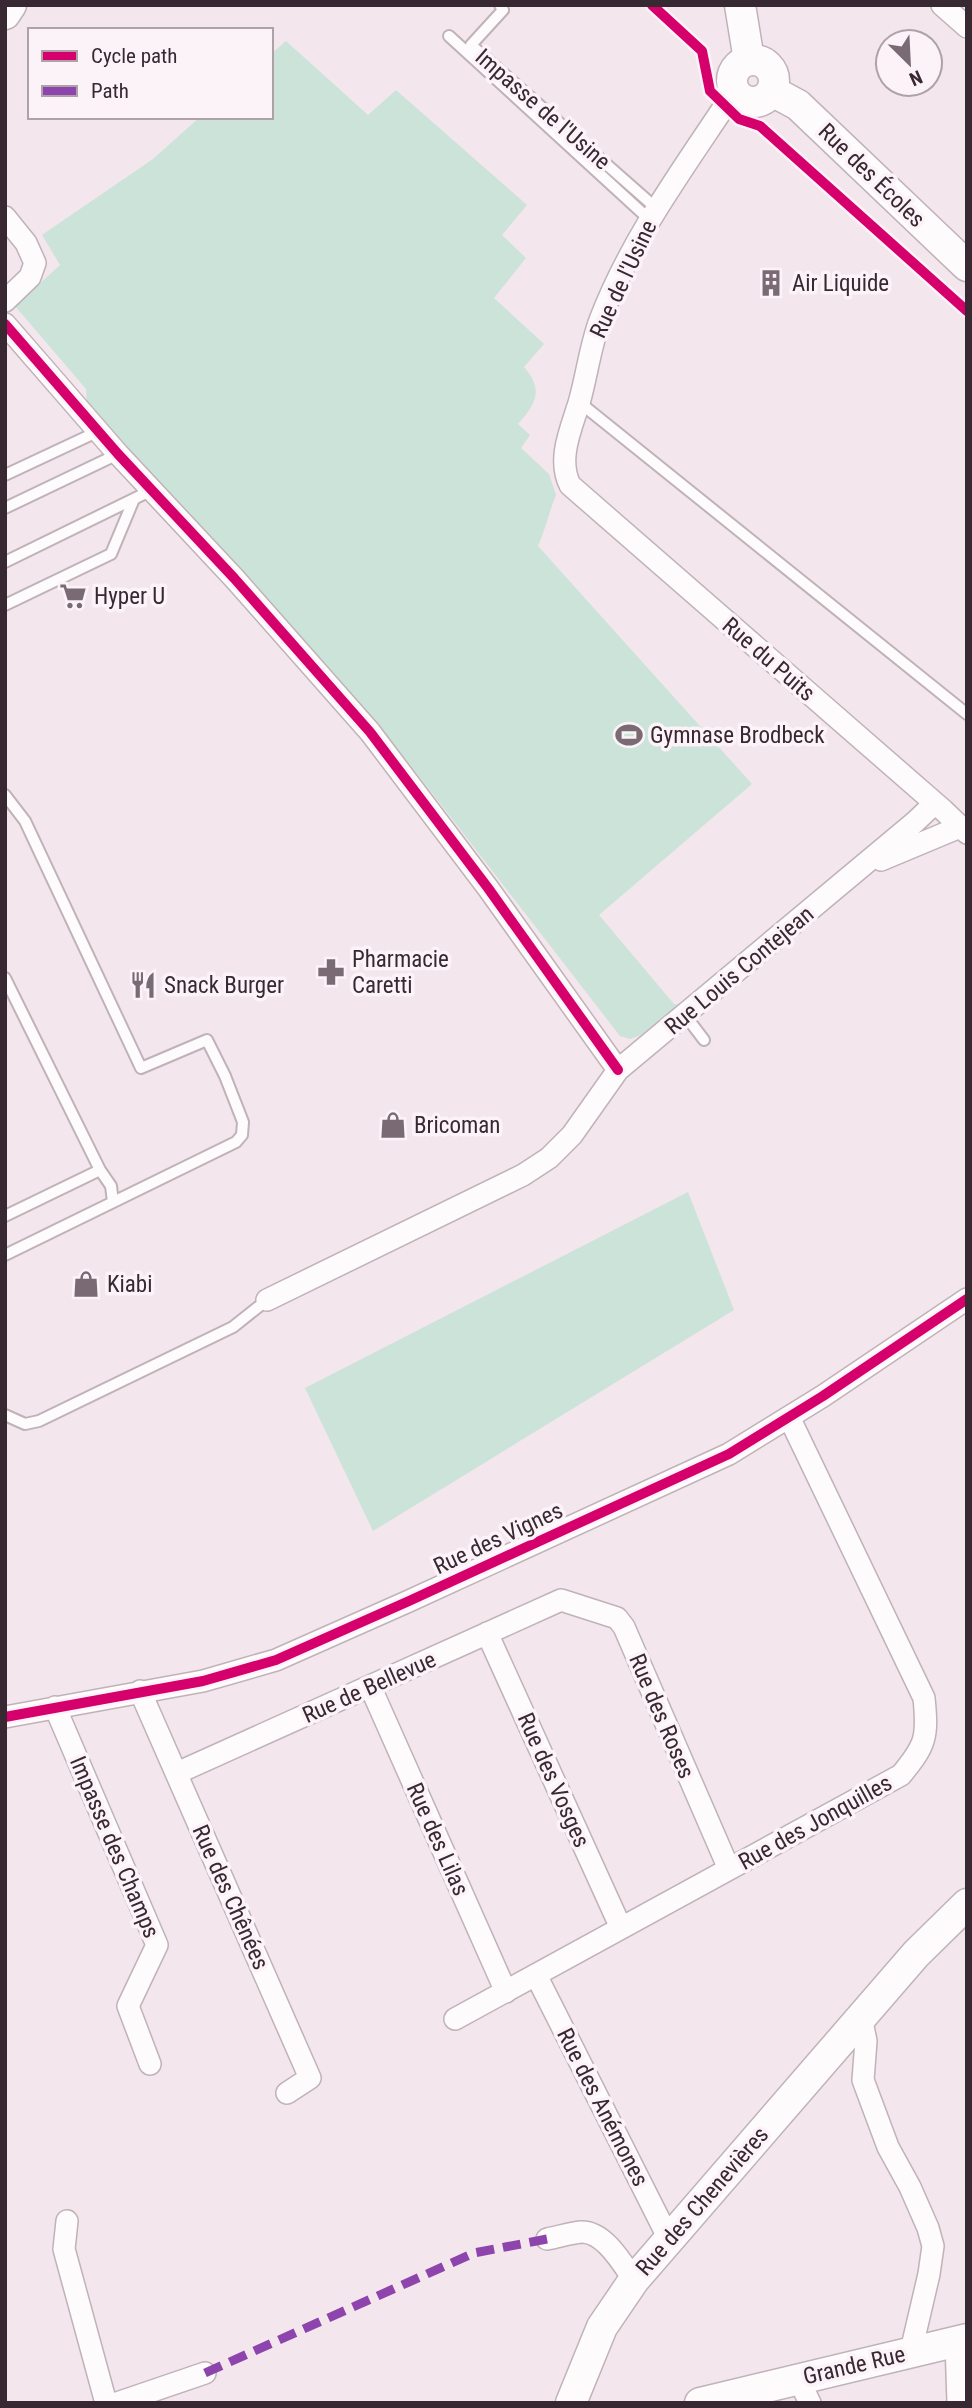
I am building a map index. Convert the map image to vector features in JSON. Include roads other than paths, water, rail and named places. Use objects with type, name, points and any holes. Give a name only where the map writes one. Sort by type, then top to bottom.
[{"type":"street","points":[[5,14],[11,5]]},
{"type":"street","points":[[740,5],[749,60]]},
{"type":"street","points":[[942,5],[967,27]]},
{"type":"street","points":[[749,60],[764,62],[770,68],[775,83],[772,91],[756,102],[749,102],[737,95],[732,83],[739,65],[749,60]]},
{"type":"street","name":"Rue des Écoles","points":[[772,91],[798,105],[967,266]]},
{"type":"street","name":"Rue de l'Usine","points":[[570,485],[564,474],[564,459],[599,322],[653,214],[724,107],[737,95]]},
{"type":"street","points":[[5,217],[26,243],[35,263],[30,277],[5,301]]},
{"type":"street","points":[[5,324],[118,454],[143,495],[233,578],[370,732],[488,888],[618,1070]]},
{"type":"street","name":"Rue du Puits","points":[[570,485],[963,830]]},
{"type":"street","name":"Rue Louis Contejean","points":[[267,1300],[523,1175],[549,1158],[572,1135],[618,1070],[860,869],[935,803]]},
{"type":"street","name":"Rue Louis Contejean","points":[[860,869],[963,830]]},
{"type":"street","name":"Rue des Vignes","points":[[5,1717],[203,1681],[276,1660],[729,1454],[967,1299]]},
{"type":"street","name":"Rue des Jonquilles","points":[[455,2019],[901,1775],[915,1758],[926,1738],[924,1698],[789,1417]]},
{"type":"street","name":"Rue des Roses","points":[[561,1600],[617,1618],[624,1627],[729,1870]]},
{"type":"street","name":"Rue de Bellevue","points":[[177,1773],[561,1600]]},
{"type":"street","name":"Rue des Vosges","points":[[487,1633],[621,1928]]},
{"type":"street","name":"Rue des Lilas","points":[[370,1686],[506,1992]]},
{"type":"street","name":"Rue des Chênées","points":[[141,1691],[310,2078],[287,2093]]},
{"type":"street","name":"Impasse des Champs","points":[[55,1706],[157,1945],[128,2006],[150,2064]]},
{"type":"street","name":"Rue des Chenevières","points":[[571,2403],[602,2327],[634,2280],[916,1954],[967,1904]]},
{"type":"street","name":"Rue des Anémones","points":[[536,1975],[669,2239]]},
{"type":"street","points":[[861,2017],[866,2040],[863,2080],[888,2147],[910,2187],[933,2246],[911,2351]]},
{"type":"street","points":[[67,2221],[64,2249],[106,2403]]},
{"type":"street","points":[[547,2239],[583,2232],[598,2237],[615,2254],[634,2280]]},
{"type":"street","points":[[958,2403],[961,2341]]},
{"type":"street","name":"Grande Rue","points":[[700,2403],[804,2390],[911,2351],[961,2341]]},
{"type":"street","points":[[117,2403],[205,2373]]},
{"type":"lane","name":"Impasse de l'Usine","points":[[500,5],[503,10],[471,45],[653,214]]},
{"type":"lane","points":[[449,36],[653,214]]},
{"type":"lane","points":[[579,402],[967,714]]},
{"type":"lane","points":[[5,475],[99,431]]},
{"type":"lane","points":[[5,508],[118,454]]},
{"type":"lane","points":[[5,562],[143,495]]},
{"type":"lane","points":[[5,605],[111,554],[143,495]]},
{"type":"lane","points":[[5,795],[25,821],[141,1068],[207,1040],[243,1122],[242,1135],[236,1142],[5,1255]]},
{"type":"lane","points":[[5,978],[100,1170],[111,1186],[113,1202]]},
{"type":"lane","points":[[685,1015],[704,1040]]},
{"type":"lane","points":[[5,1216],[100,1170]]},
{"type":"lane","points":[[5,1415],[25,1424],[38,1421],[233,1327],[267,1300]]},
{"type":"place","name":"Air Liquide","points":[[771,283]]},
{"type":"place","name":"Hyper U","points":[[73,596]]},
{"type":"place","name":"Gymnase Brodbeck","points":[[629,735]]},
{"type":"place","name":"Pharmacie Caretti","points":[[331,972]]},
{"type":"place","name":"Snack Burger","points":[[143,985]]},
{"type":"place","name":"Bricoman","points":[[393,1125]]},
{"type":"place","name":"Kiabi","points":[[86,1284]]}]
